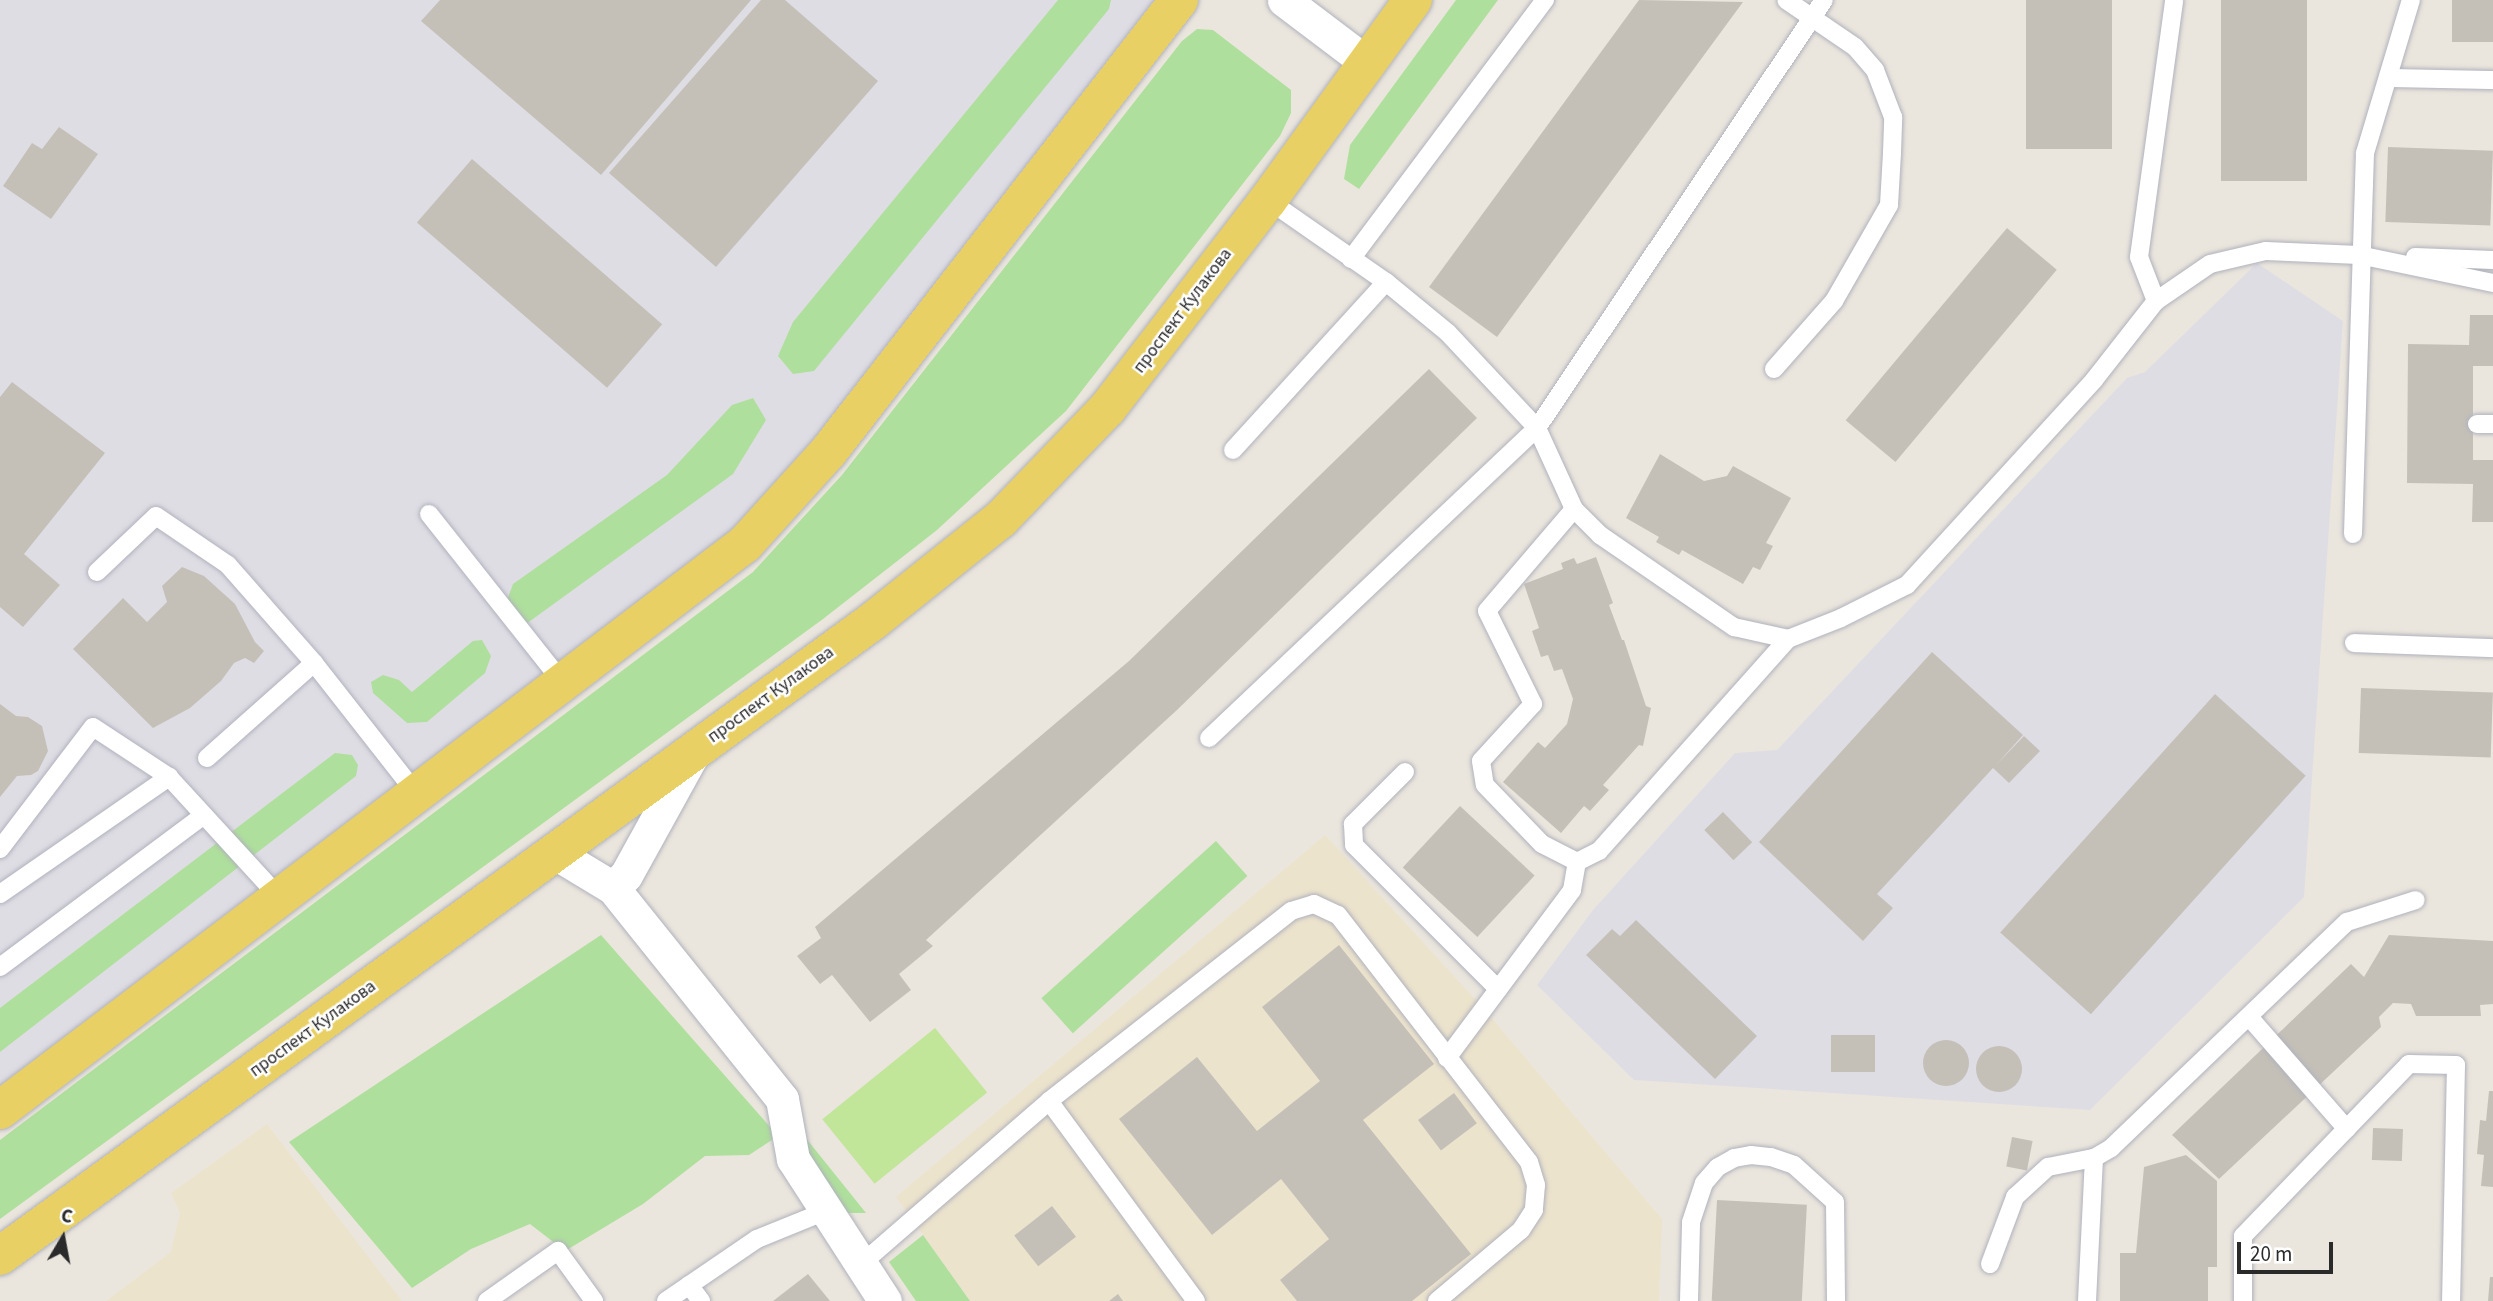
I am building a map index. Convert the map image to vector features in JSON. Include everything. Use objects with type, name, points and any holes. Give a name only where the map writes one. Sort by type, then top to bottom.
[{"type":"main road","points":[[0,1110],[745,544],[810,472],[925,330],[1179,0]]},
{"type":"main road","name":"проспект Кулакова","points":[[0,1256],[873,621],[1001,519],[1107,410],[1268,200],[1413,0]]},
{"type":"street","points":[[1284,0],[1366,62]]},
{"type":"street","points":[[613,888],[626,875],[695,751]]},
{"type":"street","points":[[555,853],[613,888],[782,1099],[793,1159],[885,1301]]},
{"type":"lane","points":[[1352,259],[1545,0]]},
{"type":"lane","points":[[1774,369],[1834,301],[1889,205],[1893,117],[1875,70],[1855,47],[1786,0]]},
{"type":"lane","points":[[1209,738],[1537,428],[1824,0]]},
{"type":"lane","points":[[2156,301],[2139,257],[2174,0]]},
{"type":"lane","points":[[2353,534],[2359,255],[2365,153],[2412,0]]},
{"type":"lane","points":[[2388,78],[2493,80]]},
{"type":"lane","points":[[1268,200],[1386,282],[1448,333],[1537,428],[1574,509],[1600,534],[1734,627],[1787,639]]},
{"type":"lane","points":[[1577,862],[1599,851],[1787,639],[1841,618],[1908,584],[2094,380],[2156,301],[2210,264],[2266,251],[2493,260]]},
{"type":"lane","points":[[2359,255],[2493,283]]},
{"type":"lane","points":[[1233,450],[1386,282]]},
{"type":"lane","points":[[1574,509],[1487,611],[1533,704],[1481,761],[1485,785],[1542,844],[1577,862]]},
{"type":"lane","points":[[429,514],[562,682]]},
{"type":"lane","points":[[97,572],[156,516],[229,565],[314,663],[416,793]]},
{"type":"lane","points":[[2354,643],[2493,648]]},
{"type":"lane","points":[[207,758],[314,663]]},
{"type":"lane","points":[[0,849],[93,727],[169,777],[279,897]]},
{"type":"lane","points":[[1405,772],[1353,824],[1354,845],[1498,989]]},
{"type":"lane","points":[[0,894],[169,777]]},
{"type":"lane","points":[[0,967],[204,815]]},
{"type":"lane","points":[[1447,1058],[1572,890],[1577,862]]},
{"type":"lane","points":[[1990,1264],[2015,1196],[2048,1167],[2094,1158],[2111,1148],[2250,1018],[2347,922],[2416,900]]},
{"type":"lane","points":[[860,1265],[1049,1101],[1292,911],[1314,904],[1338,915],[1529,1162],[1536,1185],[1534,1210],[1521,1230],[1437,1301]]},
{"type":"lane","points":[[2250,1018],[2347,1129]]},
{"type":"lane","points":[[2243,1301],[2244,1236],[2409,1064],[2456,1065],[2451,1301]]},
{"type":"lane","points":[[1049,1101],[1196,1301]]},
{"type":"lane","points":[[1689,1301],[1691,1222],[1704,1183],[1726,1163],[1751,1155],[1771,1157],[1794,1165],[1835,1202],[1836,1301]]},
{"type":"lane","points":[[2087,1301],[2094,1158]]},
{"type":"lane","points":[[666,1301],[757,1239],[826,1211]]},
{"type":"lane","points":[[487,1301],[558,1251],[594,1301]]},
{"type":"lane","points":[[689,1285],[701,1301]]},
{"type":"shaded area","points":[[0,0],[1154,0],[824,427],[736,533],[0,1089]]},
{"type":"shaded area","points":[[2257,263],[2343,321],[2304,897],[2090,1110],[1634,1080],[1537,985],[1593,910],[1735,753],[1777,750],[2127,378],[2145,372]]},
{"type":"shaded area","points":[[1325,835],[1484,1009],[1662,1219],[1659,1301],[970,1301],[896,1197]]},
{"type":"shaded area","points":[[267,1124],[402,1301],[106,1301],[171,1252],[180,1213],[171,1193]]},
{"type":"green space","points":[[1058,0],[1111,0],[1109,9],[814,371],[793,374],[778,356],[793,322]]},
{"type":"green space","points":[[1456,0],[1498,0],[1359,189],[1344,179],[1350,145]]},
{"type":"green space","points":[[1197,29],[1213,30],[1291,90],[1291,113],[1280,136],[1066,411],[937,530],[823,619],[0,1219],[0,1140],[753,572],[842,475],[1182,41]]},
{"type":"green space","points":[[753,398],[766,420],[733,474],[526,624],[506,603],[513,584],[667,475],[732,405]]},
{"type":"green space","points":[[482,640],[491,656],[485,673],[427,722],[407,723],[373,693],[371,682],[383,675],[399,680],[412,692],[473,641]]},
{"type":"green space","points":[[335,753],[352,755],[358,765],[356,776],[0,1052],[0,1008]]},
{"type":"green space","points":[[1216,841],[1247,876],[1073,1033],[1041,998]]},
{"type":"green space","points":[[601,935],[778,1136],[749,1155],[705,1156],[643,1204],[565,1251],[530,1224],[471,1249],[412,1288],[289,1142]]},
{"type":"green space","points":[[935,1028],[987,1093],[875,1184],[822,1119]]},
{"type":"green space","points":[[805,1137],[866,1213],[846,1213],[809,1162]]},
{"type":"green space","points":[[923,1235],[970,1301],[916,1301],[889,1262]]},
{"type":"building","points":[[440,0],[751,0],[601,175],[421,21]]},
{"type":"building","points":[[761,0],[785,0],[878,81],[716,267],[609,173]]},
{"type":"building","points":[[1639,0],[1743,2],[1497,337],[1429,287]]},
{"type":"building","points":[[2026,0],[2112,0],[2112,149],[2026,149]]},
{"type":"building","points":[[2221,0],[2307,0],[2307,181],[2221,181]]},
{"type":"building","points":[[2452,0],[2493,0],[2493,42],[2452,42]]},
{"type":"building","points":[[59,127],[98,154],[51,219],[3,186],[32,143],[42,149]]},
{"type":"building","points":[[2388,147],[2493,151],[2490,226],[2385,222]]},
{"type":"building","points":[[472,159],[662,324],[607,388],[417,222]]},
{"type":"building","points":[[2007,228],[2057,270],[1895,462],[1846,420]]},
{"type":"building","points":[[2470,315],[2493,315],[2493,366],[2473,366],[2473,460],[2493,460],[2493,522],[2472,522],[2473,484],[2407,483],[2408,344],[2469,345]]},
{"type":"building","points":[[1429,369],[1477,418],[1177,710],[926,940],[933,946],[899,974],[911,990],[870,1022],[832,975],[820,984],[797,956],[821,938],[815,927],[1129,661]]},
{"type":"building","points":[[12,382],[105,453],[24,554],[60,585],[23,627],[0,607],[0,397]]},
{"type":"building","points":[[1660,454],[1704,481],[1727,476],[1733,466],[1791,498],[1766,543],[1773,546],[1760,570],[1753,567],[1743,584],[1682,550],[1679,555],[1656,542],[1659,537],[1626,518]]},
{"type":"building","points":[[1596,557],[1613,603],[1609,605],[1646,706],[1651,708],[1643,746],[1639,745],[1603,785],[1609,790],[1590,811],[1584,806],[1561,833],[1503,782],[1538,742],[1545,748],[1567,724],[1573,699],[1562,669],[1554,671],[1548,655],[1541,657],[1532,631],[1539,628],[1524,584],[1563,569],[1561,563],[1574,558],[1577,564]]},
{"type":"building","points":[[182,567],[204,576],[235,604],[255,642],[264,651],[254,663],[245,658],[234,663],[221,681],[190,708],[153,728],[73,649],[123,598],[147,622],[167,602],[162,586]]},
{"type":"building","points":[[1932,652],[2023,735],[1996,765],[2024,736],[2040,751],[2009,783],[1993,768],[1877,894],[1893,908],[1863,941],[1759,842]]},
{"type":"building","points":[[2361,688],[2493,693],[2491,758],[2359,753]]},
{"type":"building","points":[[2215,694],[2306,776],[2091,1014],[2000,933]]},
{"type":"building","points":[[0,704],[16,716],[28,717],[42,726],[48,751],[38,771],[31,775],[17,776],[0,797]]},
{"type":"building","points":[[1460,806],[1535,876],[1477,937],[1403,867]]},
{"type":"building","points":[[1723,812],[1752,842],[1733,860],[1704,830]]},
{"type":"building","points":[[1636,920],[1757,1036],[1715,1079],[1586,955],[1612,929],[1620,936]]},
{"type":"building","points":[[2389,935],[2493,941],[2493,1004],[2480,1005],[2481,1016],[2416,1016],[2411,1004],[2393,1003],[2379,1017],[2381,1027],[2219,1179],[2172,1135],[2351,964],[2364,977]]},
{"type":"building","points":[[1339,945],[1434,1064],[1363,1120],[1471,1254],[1412,1301],[1297,1301],[1280,1280],[1329,1239],[1281,1179],[1212,1235],[1119,1119],[1197,1057],[1257,1131],[1320,1081],[1262,1007]]},
{"type":"building","points":[[1831,1035],[1875,1035],[1875,1072],[1831,1072]]},
{"type":"building","points":[[1946,1040],[1962,1047],[1969,1063],[1962,1079],[1946,1086],[1930,1079],[1923,1063],[1930,1047]]},
{"type":"building","points":[[1999,1046],[2015,1053],[2022,1069],[2015,1085],[1999,1092],[1983,1085],[1976,1069],[1983,1053]]},
{"type":"building","points":[[2489,1091],[2493,1091],[2493,1187],[2481,1186],[2484,1155],[2477,1154],[2480,1120],[2486,1121]]},
{"type":"building","points":[[1454,1093],[1477,1123],[1441,1150],[1418,1120]]},
{"type":"building","points":[[2373,1128],[2403,1129],[2402,1161],[2372,1160]]},
{"type":"building","points":[[2012,1137],[2033,1141],[2027,1170],[2006,1166]]},
{"type":"building","points":[[2186,1155],[2217,1181],[2217,1267],[2208,1267],[2208,1301],[2120,1301],[2120,1253],[2136,1253],[2144,1167]]},
{"type":"building","points":[[1717,1200],[1807,1205],[1802,1301],[1712,1301]]},
{"type":"building","points":[[1052,1206],[1076,1237],[1038,1266],[1014,1236]]},
{"type":"building","points":[[808,1274],[830,1301],[773,1301]]},
{"type":"building","points":[[2490,1277],[2493,1277],[2493,1301],[2488,1301]]},
{"type":"building","points":[[1118,1294],[1123,1301],[1109,1301]]}]
